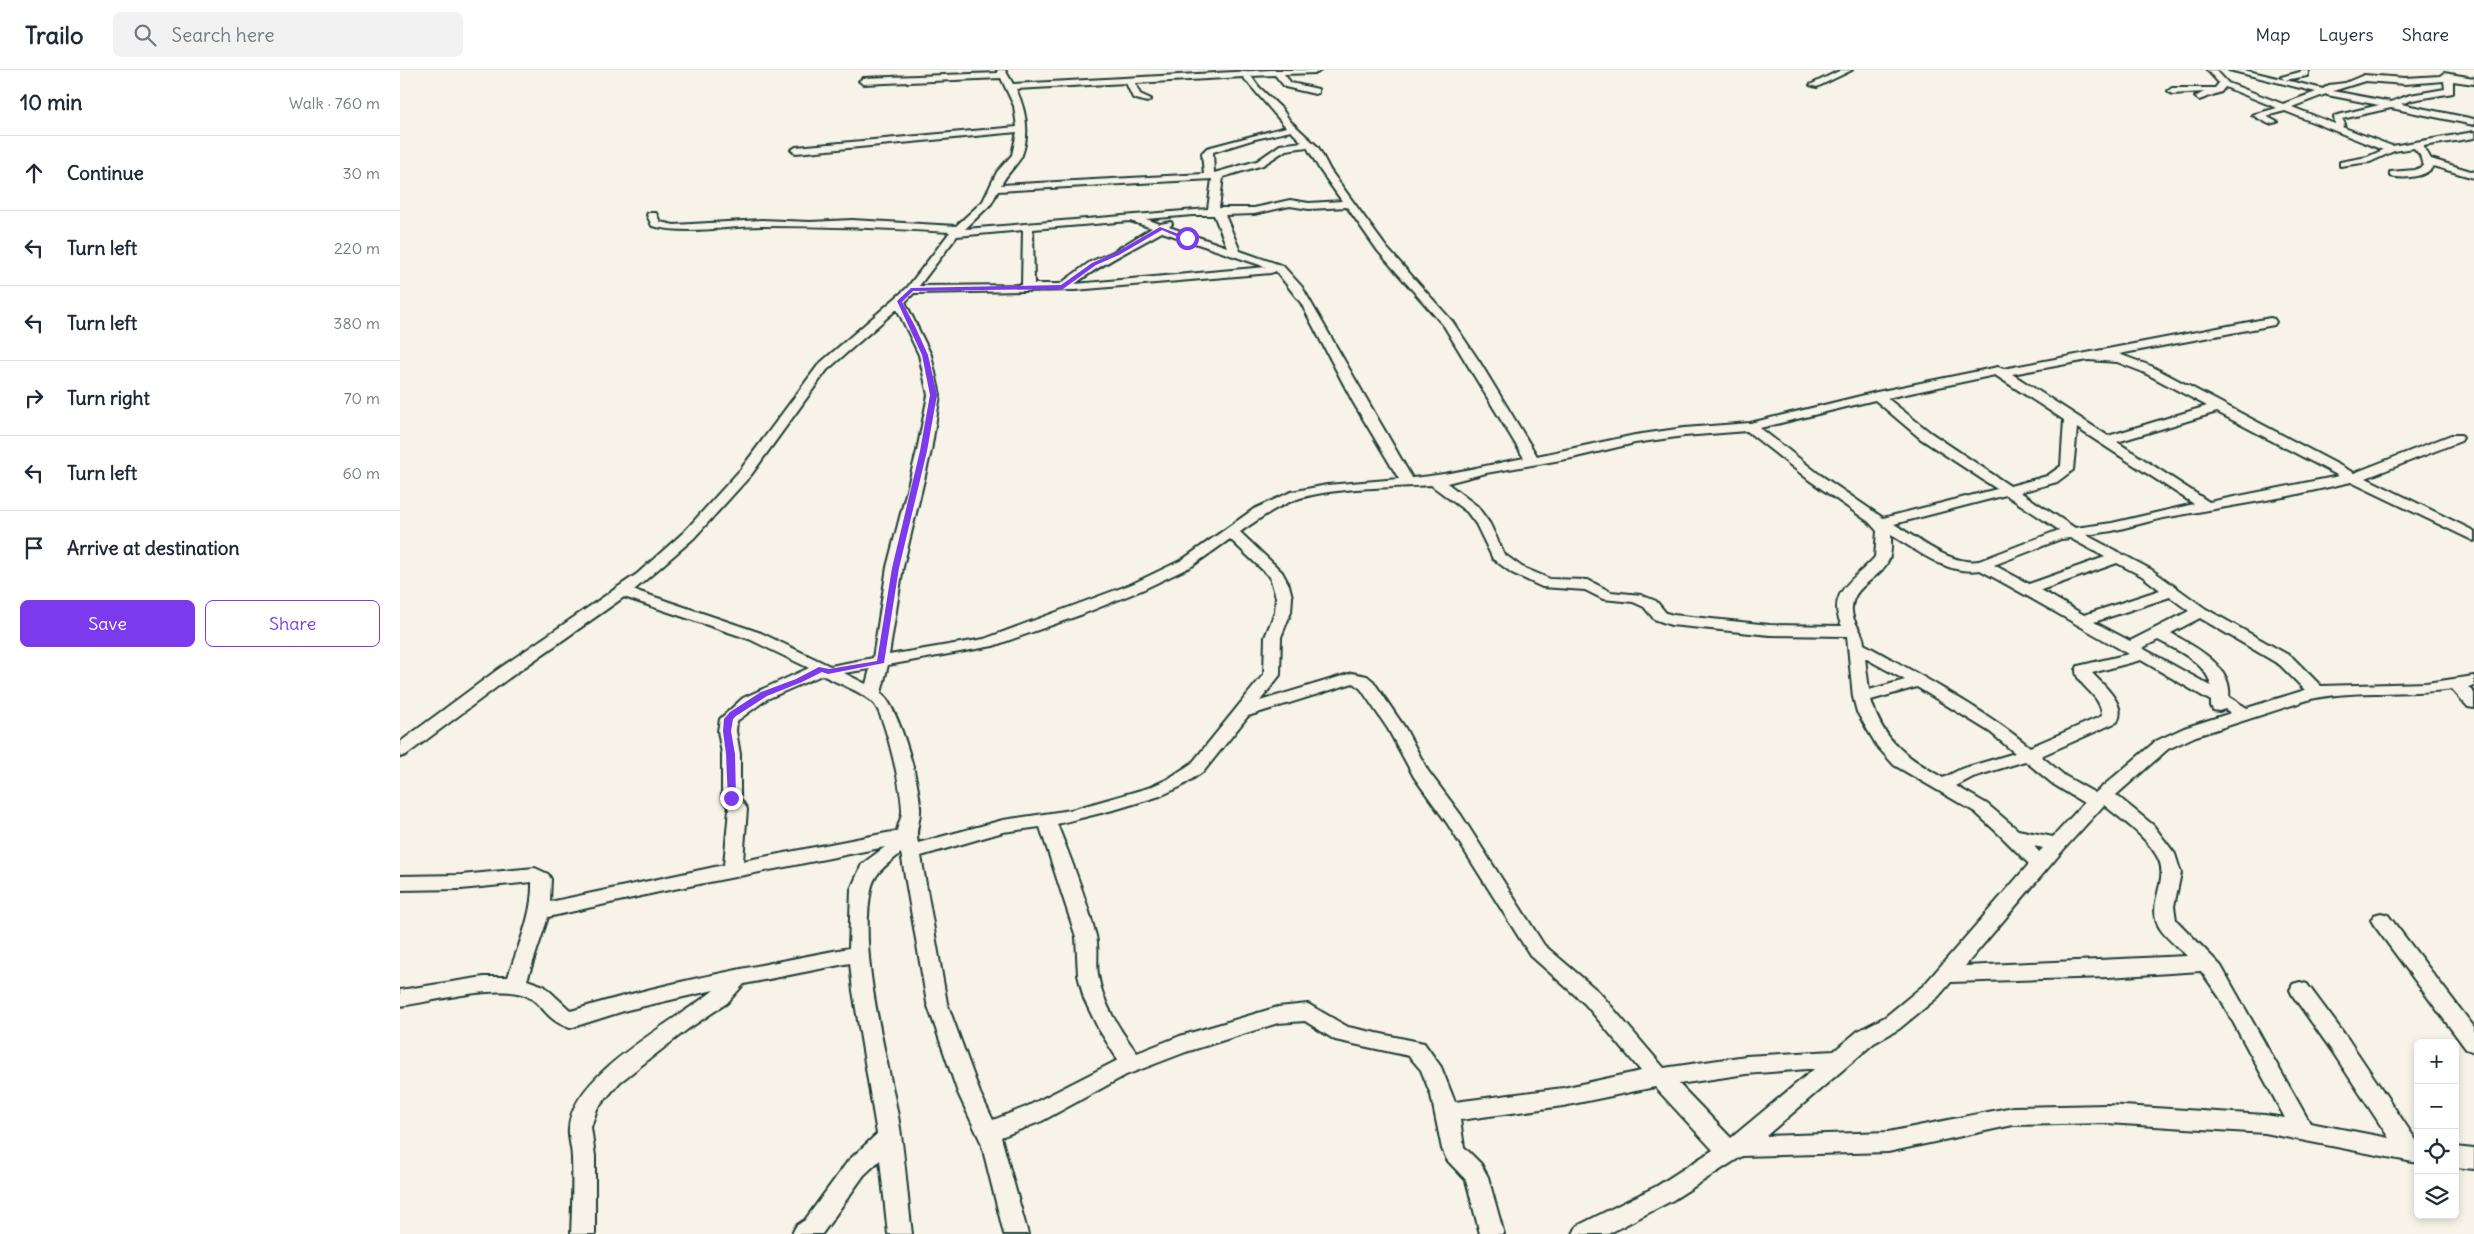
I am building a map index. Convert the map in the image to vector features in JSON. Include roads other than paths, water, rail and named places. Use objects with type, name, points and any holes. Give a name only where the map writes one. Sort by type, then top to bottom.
[{"type":"street","points":[[914,70],[924,73],[934,80]]},
{"type":"street","points":[[863,82],[1007,77],[1130,82],[1248,79],[1293,71],[1317,70]]},
{"type":"street","points":[[1814,85],[1848,70]]},
{"type":"street","points":[[2210,70],[2222,86]]},
{"type":"street","points":[[2233,70],[2325,92],[2474,122]]},
{"type":"street","points":[[2285,76],[2304,74],[2305,70]]},
{"type":"street","points":[[2413,71],[2474,81]]},
{"type":"street","points":[[2272,122],[2257,115],[2285,107],[2325,92],[2332,87],[2347,85],[2361,72],[2405,81],[2453,78],[2474,72]]},
{"type":"street","points":[[1278,73],[1285,83],[1292,86]]},
{"type":"street","points":[[1042,75],[1068,74]]},
{"type":"street","points":[[400,751],[503,674],[642,578],[689,535],[746,472],[823,367],[858,334],[899,302],[911,290],[935,254],[987,202],[1002,172],[1016,156],[1017,144],[1022,129],[1015,96],[1007,77]]},
{"type":"street","points":[[2335,129],[2340,124],[2337,118],[2392,105],[2410,98],[2455,91],[2453,78]]},
{"type":"street","points":[[1248,79],[1315,91]]},
{"type":"street","points":[[1248,79],[1315,149],[1325,170],[1382,249],[1417,286],[1448,324],[1474,360],[1533,461]]},
{"type":"street","points":[[1130,82],[1136,96],[1147,99]]},
{"type":"street","points":[[2200,97],[2222,86]]},
{"type":"street","points":[[2172,91],[2222,86],[2285,107],[2335,129],[2390,149]]},
{"type":"street","points":[[1236,255],[1215,211],[1214,175],[1208,153],[1210,150],[1235,143],[1253,135],[1294,128]]},
{"type":"street","points":[[796,150],[1022,129]]},
{"type":"street","points":[[2343,164],[2370,159],[2390,149],[2474,134]]},
{"type":"street","points":[[994,188],[1214,175],[1240,171],[1253,166],[1278,152],[1283,147],[1310,144]]},
{"type":"street","points":[[2394,174],[2422,171],[2428,167],[2426,154],[2416,144]]},
{"type":"street","points":[[2427,161],[2474,175]]},
{"type":"street","points":[[652,215],[656,224],[667,228],[768,222],[866,223],[957,231],[1183,213],[1254,211],[1290,203],[1309,206],[1349,204]]},
{"type":"street","points":[[1063,287],[1094,264],[1117,254],[1162,228],[1183,213]]},
{"type":"street","points":[[1129,217],[1280,269],[1292,279],[1372,423],[1408,483]]},
{"type":"street","points":[[1028,226],[1028,289]]},
{"type":"street","points":[[911,290],[1028,289],[1280,269]]},
{"type":"street","points":[[872,694],[880,663],[895,568],[924,451],[934,395],[925,355],[899,302]]},
{"type":"street","points":[[733,870],[738,808],[731,798],[731,754],[727,731],[728,719],[743,705],[825,670],[880,663],[987,643],[1077,611],[1137,587],[1186,563],[1259,512],[1296,495],[1327,489],[1434,481],[1635,439],[1684,432],[1750,427],[1877,396],[2270,322]]},
{"type":"street","points":[[2090,356],[2119,358],[2132,362],[2311,457],[2474,537]]},
{"type":"street","points":[[2000,373],[2206,506]]},
{"type":"street","points":[[1877,396],[1920,431],[2072,533],[2147,573],[2200,612],[2286,661],[2317,692]]},
{"type":"street","points":[[2106,441],[2218,407]]},
{"type":"street","points":[[1878,521],[2052,479],[2068,467],[2071,418]]},
{"type":"street","points":[[1750,427],[1807,472],[1878,521],[1951,564],[1968,567],[1982,565],[2043,540],[2072,533],[2112,527],[2206,506],[2289,492],[2355,477],[2456,438]]},
{"type":"street","points":[[1434,481],[1461,498],[1472,509],[1483,524],[1498,556],[1517,570],[1539,581],[1553,585],[1588,585],[1608,596],[1636,598],[1650,604],[1660,616],[1685,622],[1855,638],[1918,682],[1955,702],[1996,728],[2059,780],[2100,798],[2146,830],[2168,860],[2171,873],[2164,906],[2167,923],[2206,963],[2227,992],[2303,1131]]},
{"type":"street","points":[[1878,521],[1884,531],[1882,558],[1848,592],[1845,599],[1844,614],[1855,638],[1861,697],[1873,725],[1892,754],[1907,766],[1982,808],[2039,863]]},
{"type":"street","points":[[539,912],[733,870],[1046,820],[1154,792],[1174,783],[1198,767],[1274,670],[1276,664],[1272,640],[1274,629],[1282,612],[1284,587],[1277,574],[1242,547],[1232,532]]},
{"type":"street","points":[[2028,589],[2118,558]]},
{"type":"street","points":[[1982,565],[2028,589],[2245,714]]},
{"type":"street","points":[[623,590],[754,636],[872,694],[882,702],[892,724],[902,763],[911,813],[906,831],[937,1003],[969,1093],[992,1142],[1016,1234]]},
{"type":"street","points":[[2082,621],[2172,591]]},
{"type":"street","points":[[1943,785],[1975,770],[2027,755],[2090,730],[2111,718],[2109,704],[2084,674],[2084,670],[2137,652],[2160,634],[2200,612]]},
{"type":"street","points":[[2099,615],[2107,635]]},
{"type":"street","points":[[2160,634],[2201,659],[2216,673],[2222,688],[2221,699],[2213,725]]},
{"type":"street","points":[[1242,712],[1335,682],[1352,678],[1361,680],[1374,693],[1420,773],[1454,819],[1538,950],[1592,998],[1660,1078],[1734,1149],[1888,1142],[2013,1116],[2156,1115],[2265,1124],[2414,1153]]},
{"type":"street","points":[[1861,697],[1918,682]]},
{"type":"street","points":[[1585,1234],[1665,1193],[1734,1149],[1866,1037],[1892,1023],[1931,991],[2039,863],[2100,798],[2162,745],[2245,714],[2317,692],[2381,687],[2426,688],[2465,682],[2474,703]]},
{"type":"street","points":[[1046,820],[1060,853],[1085,935],[1089,950],[1088,975],[1094,994],[1111,1034],[1132,1064]]},
{"type":"street","points":[[2012,835],[2057,844]]},
{"type":"street","points":[[900,1234],[889,1138],[863,991],[859,954],[859,914],[865,877],[869,869],[880,859],[909,842]]},
{"type":"street","points":[[400,883],[461,882],[535,875],[541,879],[539,912],[516,985]]},
{"type":"street","points":[[2381,920],[2474,1043]]},
{"type":"street","points":[[400,998],[470,987],[516,985],[537,991],[559,1015],[570,1020],[627,1002],[859,954]]},
{"type":"street","points":[[1946,974],[2108,969],[2206,963]]},
{"type":"street","points":[[583,1234],[584,1156],[580,1127],[587,1105],[612,1076],[681,1023],[720,997],[738,978]]},
{"type":"street","points":[[2300,990],[2414,1153]]},
{"type":"street","points":[[988,1132],[1034,1114],[1105,1075],[1180,1045],[1278,1015],[1308,1012],[1343,1034],[1416,1049],[1422,1054],[1436,1081],[1446,1113],[1452,1144],[1457,1156],[1473,1171],[1492,1234]]},
{"type":"street","points":[[1446,1113],[1563,1097],[1660,1078],[1746,1065],[1807,1060],[1839,1060]]},
{"type":"street","points":[[804,1234],[813,1227],[856,1168],[889,1138]]},
{"type":"street","points":[[2459,1157],[2474,1159]]}]
